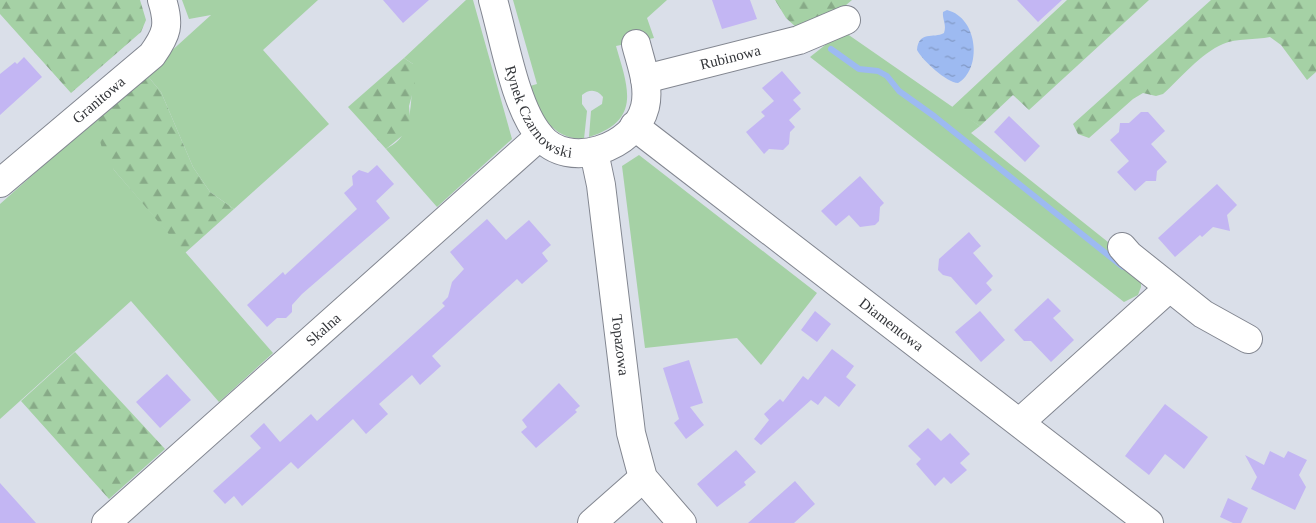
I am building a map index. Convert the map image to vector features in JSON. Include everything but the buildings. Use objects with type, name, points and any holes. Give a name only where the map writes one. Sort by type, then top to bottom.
[{"type":"street","name":"Granitowa","points":[[0,183],[152,55],[167,29],[167,14],[162,0]]},
{"type":"street","name":"Rynek Czarnowski","points":[[493,0],[521,101],[540,136],[548,144],[562,150],[594,152],[615,144],[634,126],[644,109],[645,79],[636,44]]},
{"type":"street","name":"Rubinowa","points":[[645,79],[799,40],[846,20]]},
{"type":"street","name":"Diamentowa","points":[[634,126],[1149,523]]},
{"type":"street","name":"Skalna","points":[[106,523],[540,136]]},
{"type":"street","name":"Topazowa","points":[[594,152],[601,185],[631,433],[643,478],[682,523]]},
{"type":"street","points":[[1122,247],[1169,288],[1203,314],[1248,339]]},
{"type":"street","points":[[1020,422],[1169,288]]},
{"type":"street","points":[[592,523],[643,478]]},
{"type":"green space","points":[[0,0],[140,0],[146,20],[141,32],[71,93],[0,14]]},
{"type":"green space","points":[[182,0],[318,0],[263,50],[329,124],[234,209],[210,192],[193,167],[161,92],[146,74],[211,15],[189,19]]},
{"type":"green space","points":[[466,0],[473,0],[512,139],[437,207],[386,149],[401,137],[410,112],[413,64],[404,58]]},
{"type":"green space","points":[[513,0],[667,0],[647,18],[654,38],[616,46],[627,89],[627,101],[624,112],[617,122],[606,130],[589,137],[591,111],[602,104],[603,97],[598,92],[593,91],[582,95],[582,104],[587,111],[584,139],[563,135],[548,123],[542,115],[530,86],[537,84]]},
{"type":"green space","points":[[775,0],[852,0],[839,11],[798,29],[786,18]]},
{"type":"green space","points":[[1067,0],[1149,0],[1029,110],[1013,95],[980,126],[951,108]]},
{"type":"green space","points":[[1211,0],[1316,0],[1316,72],[1307,80],[1281,45],[1270,37],[1228,42],[1206,54],[1163,94],[1156,96],[1143,93],[1133,99],[1089,138],[1078,134],[1073,124]]},
{"type":"green space","points":[[843,31],[980,126],[971,133],[1118,250],[1141,275],[1141,287],[1138,295],[1124,302],[810,57]]},
{"type":"green space","points":[[404,58],[413,64],[415,84],[409,106],[410,119],[408,131],[386,149],[348,107]]},
{"type":"green space","points":[[146,74],[161,92],[193,167],[210,192],[234,209],[185,253],[114,170],[103,152],[97,130],[99,116]]},
{"type":"green space","points":[[99,116],[114,170],[273,353],[219,402],[131,301],[0,419],[0,204]]},
{"type":"green space","points":[[639,155],[817,293],[761,365],[737,338],[645,348],[622,166]]},
{"type":"green space","points":[[75,352],[165,449],[109,499],[21,401]]},
{"type":"water","points":[[947,10],[958,15],[966,23],[974,45],[971,67],[966,76],[958,83],[953,82],[935,70],[917,50],[918,44],[924,37],[944,33],[943,12]]},
{"type":"waterway","points":[[831,49],[859,69],[878,71],[887,76],[899,91],[934,116],[1123,267]]}]
